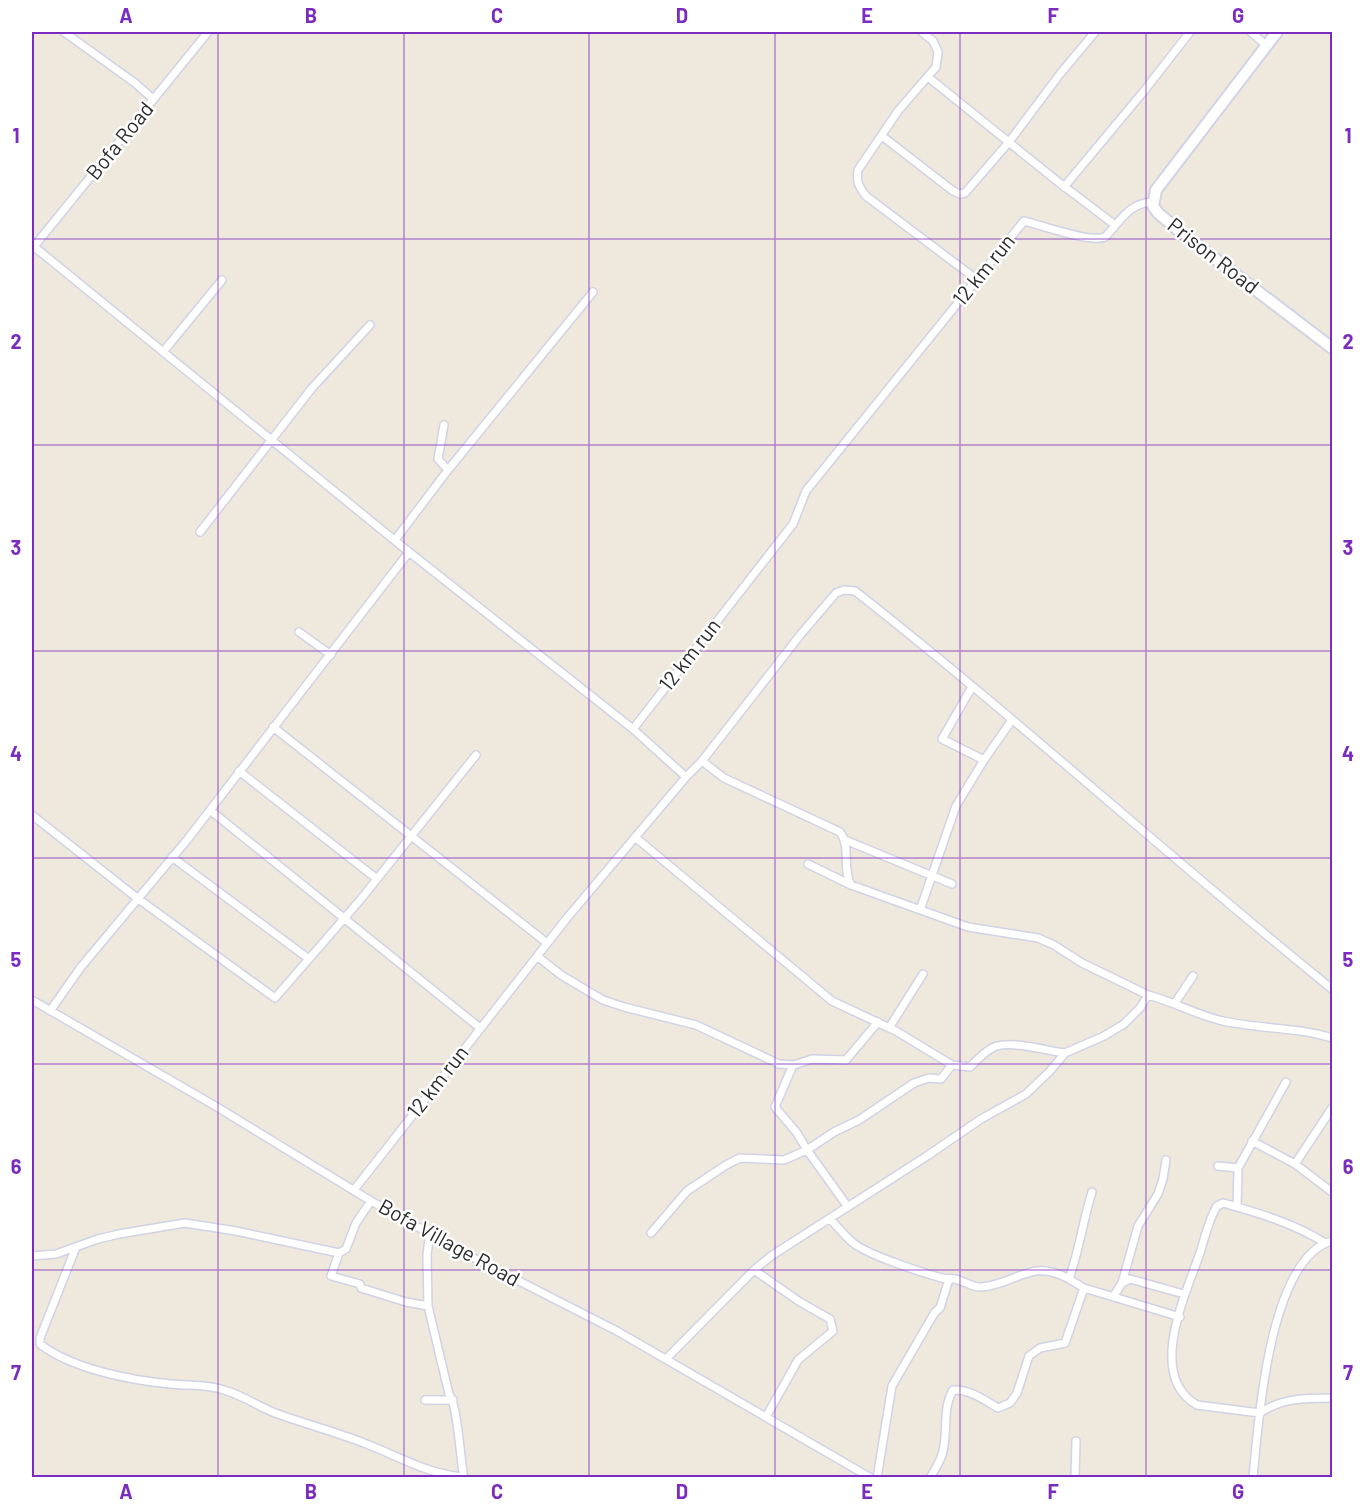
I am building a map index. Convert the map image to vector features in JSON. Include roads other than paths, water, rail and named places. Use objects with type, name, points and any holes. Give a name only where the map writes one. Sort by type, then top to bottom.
[{"type":"street","points":[[64,32],[135,83],[153,99]]},
{"type":"street","name":"Bofa Road","points":[[32,247],[208,32]]},
{"type":"street","points":[[922,32],[933,41],[938,52],[936,67],[898,111],[858,170],[856,178],[859,188],[866,196],[976,279]]},
{"type":"street","points":[[882,136],[952,191],[960,194],[970,189],[1095,32]]},
{"type":"street","points":[[1064,187],[1190,32]]},
{"type":"street","points":[[1251,32],[1267,46]]},
{"type":"street","name":"Prison Road","points":[[1277,32],[1156,190],[1153,202],[1158,213],[1184,235],[1332,348]]},
{"type":"street","points":[[928,78],[1115,225]]},
{"type":"street","name":"12 km run","points":[[633,729],[793,524],[806,491],[1024,220],[1100,239],[1105,237],[1133,206],[1140,202],[1153,202]]},
{"type":"street","points":[[32,247],[409,552],[633,729],[686,777]]},
{"type":"street","points":[[163,351],[222,280]]},
{"type":"street","points":[[395,540],[448,470],[593,292]]},
{"type":"street","points":[[200,532],[312,388],[369,325]]},
{"type":"street","points":[[444,425],[438,459],[448,470]]},
{"type":"street","points":[[50,1011],[81,967],[210,810],[409,552]]},
{"type":"street","name":"12 km run","points":[[354,1190],[547,943],[686,777],[702,761],[836,593],[844,590],[855,591],[972,687]]},
{"type":"street","points":[[299,632],[331,655]]},
{"type":"street","points":[[984,760],[942,739],[972,687],[1104,795],[1248,921],[1332,989]]},
{"type":"street","points":[[921,910],[956,806],[1012,720]]},
{"type":"street","points":[[273,727],[547,943]]},
{"type":"street","points":[[32,815],[137,898],[275,998],[377,879],[476,755]]},
{"type":"street","points":[[702,761],[724,778],[840,832],[845,840],[847,878],[851,885]]},
{"type":"street","points":[[239,771],[377,879]]},
{"type":"street","points":[[210,810],[480,1028]]},
{"type":"street","points":[[635,837],[832,1001],[878,1022],[952,1065],[970,1067],[987,1051],[997,1046],[1007,1045],[1065,1053]]},
{"type":"street","points":[[845,840],[952,884]]},
{"type":"street","points":[[172,857],[309,959]]},
{"type":"street","points":[[808,864],[851,885],[968,927],[1038,938],[1054,945],[1082,963],[1148,995],[1175,1003],[1200,1015],[1226,1021],[1314,1032],[1332,1038]]},
{"type":"street","points":[[537,957],[561,975],[603,1000],[696,1025],[779,1064],[793,1065],[812,1059],[846,1060],[878,1022]]},
{"type":"street","points":[[889,1028],[923,974]]},
{"type":"street","points":[[1175,1003],[1193,976]]},
{"type":"street","points":[[667,1358],[754,1270],[771,1256],[981,1119],[1026,1094],[1065,1053],[1104,1036],[1124,1024],[1140,1008],[1148,995]]},
{"type":"street","name":"Bofa Village Road","points":[[32,1000],[217,1107],[371,1201],[472,1257],[595,1318],[871,1478]]},
{"type":"street","points":[[793,1065],[775,1107],[797,1133],[848,1207]]},
{"type":"street","points":[[651,1233],[687,1191],[726,1165],[740,1158],[784,1160],[807,1150],[914,1083],[930,1078],[941,1078],[952,1065]]},
{"type":"street","points":[[1237,1207],[1238,1168],[1286,1082]]},
{"type":"street","points":[[1295,1164],[1332,1108]]},
{"type":"street","points":[[1252,1141],[1295,1164],[1332,1192]]},
{"type":"street","points":[[1113,1297],[1122,1283],[1138,1226],[1158,1194],[1164,1179],[1166,1160]]},
{"type":"street","points":[[1218,1166],[1238,1168]]},
{"type":"street","points":[[1069,1279],[1078,1254],[1084,1219],[1092,1192]]},
{"type":"street","points":[[32,1256],[56,1254],[118,1234],[185,1223],[339,1253],[346,1250],[356,1223],[371,1201]]},
{"type":"street","points":[[1253,1478],[1260,1413],[1267,1367],[1282,1304],[1296,1272],[1310,1255],[1328,1242],[1302,1229],[1237,1207],[1223,1203],[1217,1206],[1205,1232],[1184,1294],[1180,1317],[1174,1329],[1171,1348],[1177,1382],[1181,1391],[1197,1405],[1260,1413],[1271,1405],[1289,1401],[1332,1398]]},
{"type":"street","points":[[830,1219],[853,1243],[867,1251],[949,1279],[981,1287],[1012,1280],[1035,1270],[1047,1270],[1084,1288],[1180,1317]]},
{"type":"street","points":[[76,1247],[40,1338],[40,1344],[46,1348],[73,1361],[109,1373],[157,1382],[223,1389],[279,1414],[373,1446],[416,1467],[464,1477],[453,1400],[449,1394],[428,1305],[427,1255],[430,1232]]},
{"type":"street","points":[[339,1253],[331,1276],[360,1284],[361,1288],[406,1302],[428,1305]]},
{"type":"street","points":[[754,1270],[800,1302],[830,1319],[833,1331],[798,1360],[766,1417]]},
{"type":"street","points":[[877,1478],[892,1386],[935,1312],[940,1308],[949,1279]]},
{"type":"street","points":[[1122,1283],[1130,1279],[1184,1294]]},
{"type":"street","points":[[930,1478],[943,1452],[946,1414],[953,1389],[968,1392],[998,1408],[1010,1402],[1017,1393],[1029,1356],[1040,1348],[1065,1343],[1084,1288]]},
{"type":"street","points":[[425,1400],[453,1400]]},
{"type":"street","points":[[1075,1478],[1076,1441]]}]
